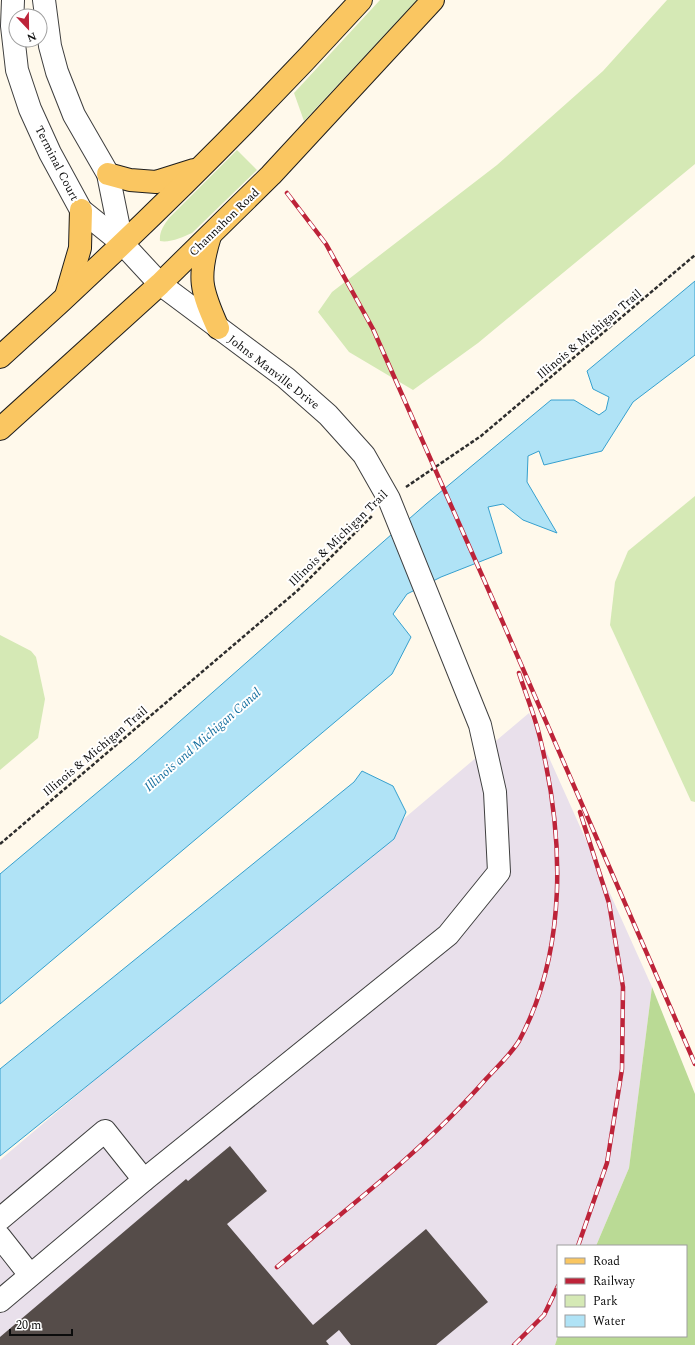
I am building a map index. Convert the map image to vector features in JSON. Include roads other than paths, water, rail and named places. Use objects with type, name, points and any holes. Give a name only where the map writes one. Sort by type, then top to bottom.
[{"type":"main road","points":[[0,357],[122,243],[199,168],[308,58],[361,0]]},
{"type":"main road","name":"Channahon Road","points":[[0,429],[160,284],[271,175],[433,0]]},
{"type":"main road","points":[[108,174],[130,180],[156,182],[199,168]]},
{"type":"main road","points":[[66,296],[80,248],[81,210]]},
{"type":"main road","points":[[211,234],[202,268],[204,296],[218,328]]},
{"type":"street","name":"Terminal Court","points":[[13,0],[12,26],[19,76],[33,116],[50,153],[81,210],[122,243],[160,284]]},
{"type":"street","points":[[44,0],[50,46],[63,91],[74,115],[108,174],[122,243]]},
{"type":"street","name":"Johns Manville Drive","points":[[144,1180],[448,935],[499,872],[495,792],[480,725],[392,508],[364,455],[328,415],[286,378],[160,284]]},
{"type":"street","points":[[0,1219],[105,1131],[144,1180],[0,1301]]},
{"type":"street","points":[[0,1237],[30,1275]]},
{"type":"water","name":"Illinois and Michigan Canal","points":[[695,281],[695,355],[633,402],[602,451],[544,465],[539,451],[528,456],[527,482],[557,533],[523,520],[503,504],[488,507],[502,553],[441,577],[407,594],[393,614],[411,637],[392,674],[0,1004],[0,874],[136,760],[426,504],[551,400],[574,400],[599,415],[606,410],[609,397],[593,389],[587,371]]},
{"type":"water","points":[[362,771],[393,786],[406,812],[394,839],[0,1156],[0,1069],[354,782]]},
{"type":"railway","points":[[287,193],[326,244],[373,329],[695,1064]]},
{"type":"railway","points":[[277,1267],[386,1177],[462,1105],[516,1046],[535,1006],[546,969],[554,931],[557,892],[557,853],[554,814],[548,775],[538,730],[519,673]]},
{"type":"railway","points":[[578,1245],[607,1163],[622,1069],[623,987],[609,903],[580,812]]},
{"type":"railway","points":[[514,1345],[544,1315],[557,1288]]}]
